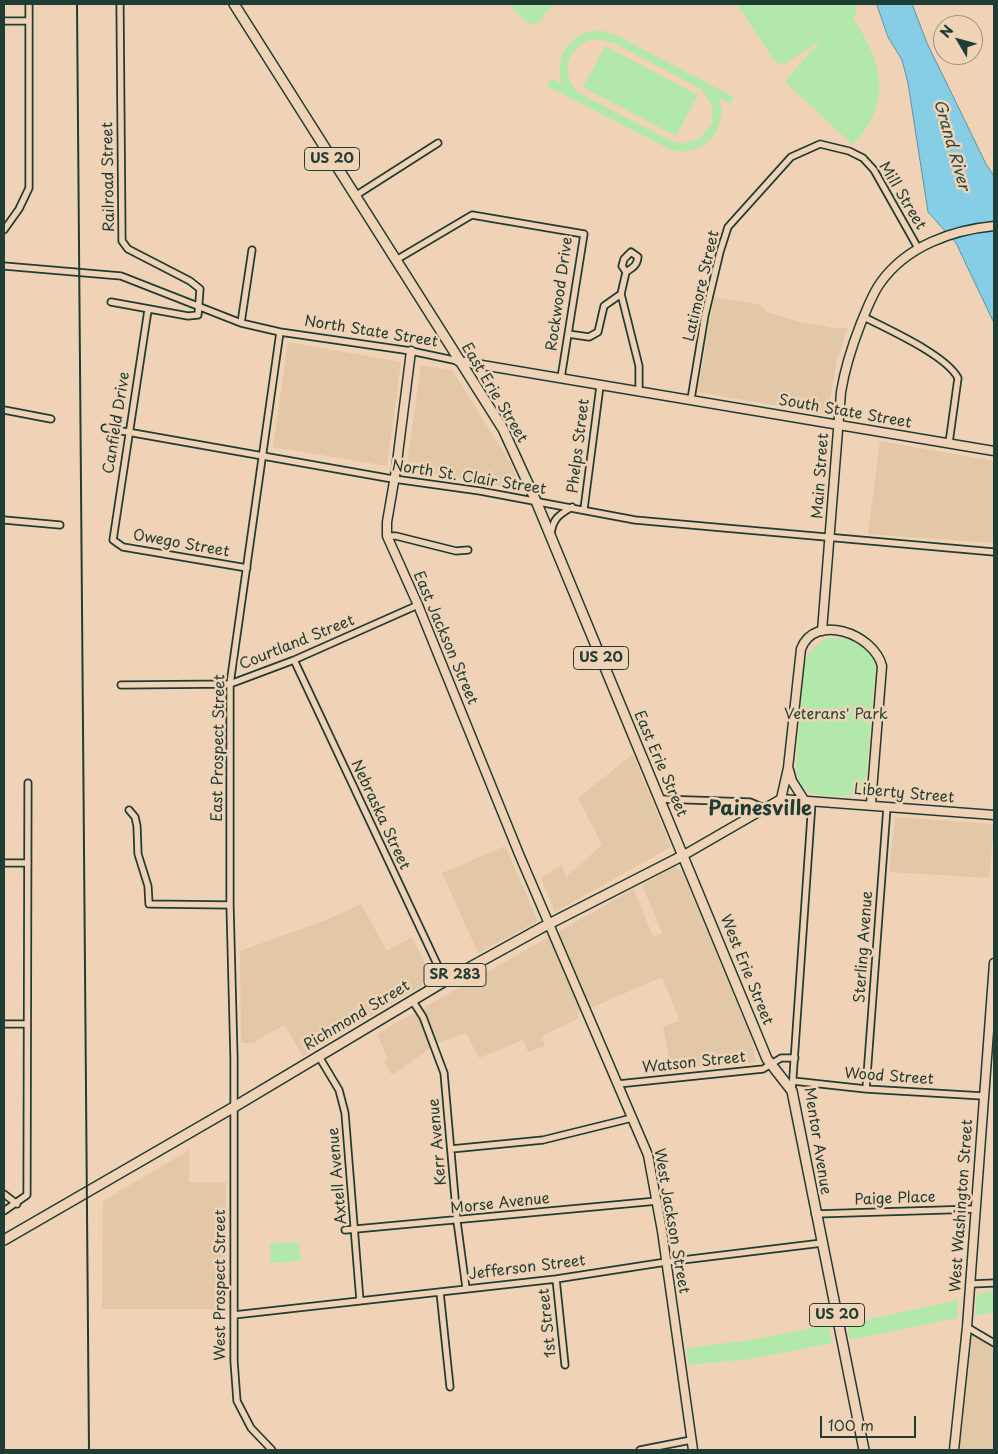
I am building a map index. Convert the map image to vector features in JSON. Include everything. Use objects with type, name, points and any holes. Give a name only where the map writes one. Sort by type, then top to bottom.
[{"type":"main road","name":"East Erie Street","points":[[234,4],[503,430],[536,501],[658,799],[684,855]]},
{"type":"main road","name":"Richmond Street","points":[[4,1240],[234,1108],[318,1055],[445,980],[684,855]]},
{"type":"main road","name":"West Erie Street","points":[[684,855],[767,1059],[792,1091]]},
{"type":"main road","name":"Mentor Avenue","points":[[792,1091],[815,1214],[864,1450]]},
{"type":"street","points":[[4,230],[19,209],[29,188],[29,4]]},
{"type":"street","name":"Railroad Street","points":[[120,4],[122,241],[128,249],[190,281],[200,289],[198,306]]},
{"type":"street","points":[[4,21],[29,21]]},
{"type":"street","points":[[356,196],[438,143]]},
{"type":"street","name":"Mill Street","points":[[805,149],[820,144],[849,150],[863,158],[874,170],[918,248]]},
{"type":"street","name":"Latimore Street","points":[[691,399],[706,315],[720,252],[728,227],[777,171],[791,157],[805,149]]},
{"type":"street","name":"Rockwood Drive","points":[[396,260],[472,215],[584,234],[560,378]]},
{"type":"street","name":"Main Street","points":[[822,631],[831,537],[838,425],[844,373],[848,355],[864,317],[881,282],[907,255],[918,248],[966,230],[994,226]]},
{"type":"street","points":[[240,323],[252,250]]},
{"type":"street","name":"North State Street","points":[[4,266],[121,276],[240,323],[280,332],[411,351],[600,386],[691,399]]},
{"type":"street","points":[[626,272],[621,294],[639,366],[640,392]]},
{"type":"street","points":[[568,334],[589,337],[598,332],[604,306],[621,294]]},
{"type":"street","points":[[110,302],[188,316],[198,315],[198,306]]},
{"type":"street","name":"Canfield Drive","points":[[113,540],[148,310]]},
{"type":"street","points":[[864,317],[922,348],[953,369],[958,378],[949,443]]},
{"type":"street","name":"East Prospect Street","points":[[234,1108],[230,905],[230,684],[280,332]]},
{"type":"street","name":"East Jackson Street","points":[[411,351],[387,522],[387,536],[418,605],[519,854],[550,924]]},
{"type":"street","name":"Phelps Street","points":[[584,509],[600,386]]},
{"type":"street","name":"South State Street","points":[[691,399],[994,451]]},
{"type":"street","points":[[4,410],[51,419]]},
{"type":"street","name":"North St. Clair Street","points":[[106,428],[261,456],[584,509],[635,520],[994,552]]},
{"type":"street","points":[[550,536],[552,522],[557,516],[572,507]]},
{"type":"street","points":[[4,520],[60,525]]},
{"type":"street","points":[[387,536],[396,536],[456,551],[468,550]]},
{"type":"street","name":"Owego Street","points":[[113,540],[123,547],[247,568]]},
{"type":"street","name":"Courtland Street","points":[[121,685],[230,684],[294,660],[418,605]]},
{"type":"street","points":[[808,801],[781,799],[788,768],[801,649],[808,637],[822,631],[854,635],[876,650],[882,666],[871,804]]},
{"type":"street","name":"Nebraska Street","points":[[294,660],[445,980]]},
{"type":"street","points":[[788,768],[792,781],[808,801]]},
{"type":"street","points":[[4,1211],[17,1204],[27,1195],[28,783]]},
{"type":"street","points":[[658,799],[750,802],[764,808]]},
{"type":"street","name":"Richmond Street","points":[[684,855],[781,799]]},
{"type":"street","name":"Liberty Street","points":[[808,801],[871,804],[887,807],[994,815]]},
{"type":"street","name":"Mentor Avenue","points":[[792,1091],[808,801]]},
{"type":"street","name":"Sterling Avenue","points":[[866,1089],[887,807]]},
{"type":"street","points":[[129,810],[135,817],[137,826],[138,854],[148,886],[149,904],[230,905]]},
{"type":"street","points":[[4,863],[28,863]]},
{"type":"street","name":"West Jackson Street","points":[[550,924],[648,1156],[657,1201],[693,1450]]},
{"type":"street","name":"West Washington Street","points":[[954,1450],[971,1284],[994,963]]},
{"type":"street","name":"Kerr Avenue","points":[[412,1000],[423,1017],[444,1073],[457,1221],[466,1288]]},
{"type":"street","points":[[4,1024],[27,1024]]},
{"type":"street","name":"Axtell Avenue","points":[[318,1055],[339,1090],[345,1113],[360,1301]]},
{"type":"street","name":"Watson Street","points":[[618,1084],[760,1070],[772,1065],[781,1058],[795,1058]]},
{"type":"street","name":"Wood Street","points":[[793,1081],[866,1089],[983,1096]]},
{"type":"street","name":"West Prospect Street","points":[[234,1108],[234,1361],[237,1401],[251,1428],[272,1450]]},
{"type":"street","points":[[451,1148],[543,1140],[632,1118]]},
{"type":"street","points":[[4,1194],[17,1204]]},
{"type":"street","name":"Morse Avenue","points":[[345,1230],[657,1201]]},
{"type":"street","name":"Paige Place","points":[[815,1214],[976,1209]]},
{"type":"street","name":"Jefferson Street","points":[[234,1315],[556,1279],[666,1262],[822,1243]]},
{"type":"street","name":"1st Street","points":[[556,1279],[565,1365]]},
{"type":"street","points":[[971,1284],[994,1283]]},
{"type":"street","points":[[440,1292],[450,1387]]},
{"type":"street","points":[[967,1327],[994,1343]]},
{"type":"street","points":[[640,1450],[691,1440]]},
{"type":"shaded area","points":[[714,297],[761,305],[765,311],[800,322],[834,328],[848,328],[837,360],[828,412],[778,406],[698,392]]},
{"type":"shaded area","points":[[288,342],[401,362],[387,466],[273,447]]},
{"type":"shaded area","points":[[421,365],[452,370],[511,464],[517,479],[516,488],[406,470]]},
{"type":"shaded area","points":[[880,441],[994,461],[994,543],[868,534]]},
{"type":"shaded area","points":[[633,754],[670,845],[669,848],[555,912],[541,878],[562,865],[566,877],[602,845],[578,798]]},
{"type":"shaded area","points":[[895,817],[992,824],[994,827],[989,878],[889,872]]},
{"type":"shaded area","points":[[505,846],[538,921],[478,953],[442,873]]},
{"type":"shaded area","points":[[674,867],[682,871],[752,1040],[756,1062],[671,1070],[663,1026],[680,1021],[662,977],[577,1014],[579,1018],[542,1036],[545,1046],[528,1052],[523,1040],[479,1058],[466,1033],[440,1042],[392,1075],[384,1062],[388,1059],[377,1034],[634,889],[653,937],[662,933],[642,885]]},
{"type":"shaded area","points":[[361,904],[387,951],[412,937],[433,979],[303,1056],[284,1025],[253,1043],[241,1043],[240,951],[326,920]]},
{"type":"shaded area","points":[[189,1150],[189,1182],[226,1182],[225,1260],[218,1261],[217,1309],[102,1309],[103,1201]]},
{"type":"shaded area","points":[[967,1327],[994,1343],[994,1450],[954,1450]]},
{"type":"green space","points":[[508,4],[553,4],[538,23],[528,24]]},
{"type":"green space","points":[[737,4],[856,4],[857,14],[853,18],[871,51],[877,67],[879,83],[874,113],[866,129],[853,145],[786,83],[787,78],[822,40],[784,64],[775,62]]},
{"type":"green space","points":[[599,30],[616,35],[734,97],[730,104],[719,98],[720,121],[717,131],[711,139],[703,146],[693,150],[671,150],[547,86],[551,78],[562,84],[560,64],[566,48],[580,35]],"holes":[[[594,39],[612,42],[701,89],[712,105],[712,123],[700,138],[683,144],[669,140],[579,93],[569,78],[569,61],[572,54],[577,47]]]},
{"type":"green space","points":[[605,46],[698,95],[676,136],[583,87]]},
{"type":"green space","name":"Veterans' Park","points":[[828,638],[856,642],[876,662],[866,776],[859,790],[840,796],[815,794],[803,788],[797,775],[796,766],[804,664],[813,648]]},
{"type":"green space","points":[[299,1242],[301,1261],[271,1263],[270,1244]]},
{"type":"green space","points":[[994,1290],[994,1312],[975,1316],[977,1294]]},
{"type":"green space","points":[[958,1300],[957,1318],[850,1340],[847,1324]]},
{"type":"green space","points":[[829,1325],[832,1343],[750,1359],[689,1365],[686,1348],[749,1340]]},
{"type":"water","name":"Grand River","points":[[877,4],[912,4],[933,55],[933,65],[938,65],[986,164],[994,176],[994,323],[956,243],[928,212],[908,83],[902,60],[888,37]]},
{"type":"railway","points":[[77,4],[89,1450]]},
{"type":"district","name":"Painesville","points":[[760,809]]}]
